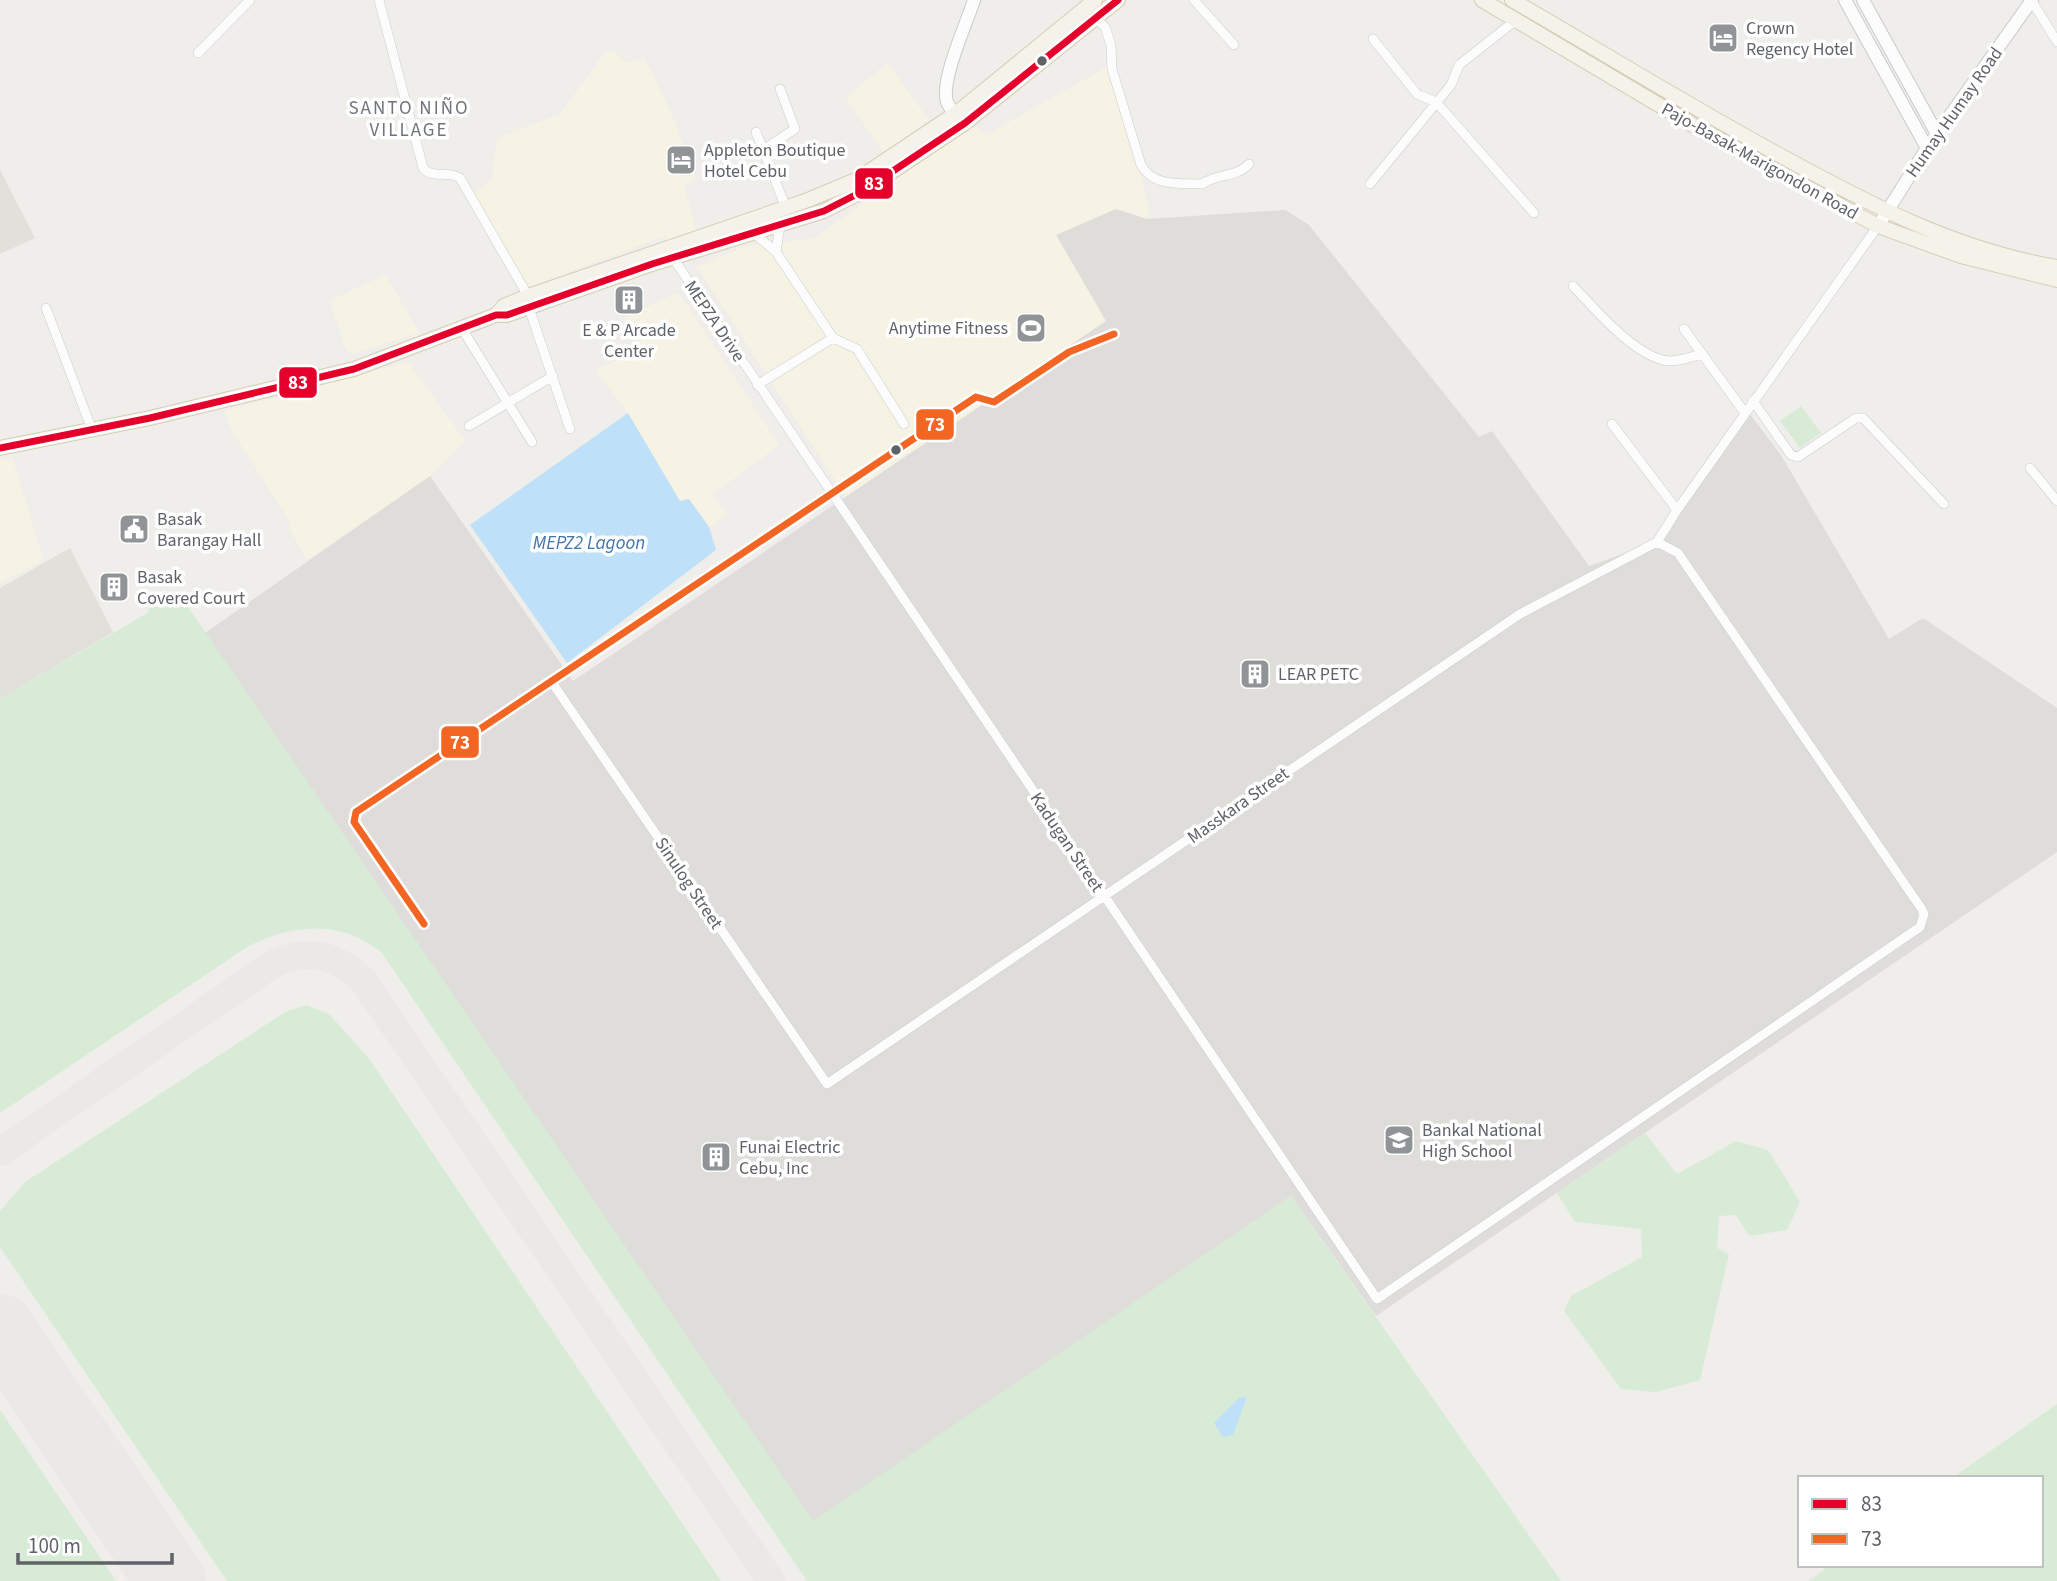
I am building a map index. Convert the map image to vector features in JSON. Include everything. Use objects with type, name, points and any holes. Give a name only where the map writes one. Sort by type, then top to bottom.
[{"type":"main road","points":[[958,120],[1095,0]]},
{"type":"main road","points":[[528,302],[824,211],[863,191],[1118,0]]},
{"type":"main road","name":"Pajo-Basak-Marigondon Road","points":[[1482,0],[1700,130],[1878,226],[1961,256],[2057,280]]},
{"type":"main road","name":"Pajo-Basak-Marigondon Road","points":[[1512,0],[1735,130],[1886,213],[1965,243],[2057,267]]},
{"type":"main road","points":[[1541,35],[1547,20]]},
{"type":"main road","points":[[0,448],[92,430],[354,369],[856,180],[935,136]]},
{"type":"street","points":[[198,53],[250,0]]},
{"type":"street","points":[[379,0],[422,168],[429,174],[454,174],[460,178],[528,302],[570,429]]},
{"type":"street","points":[[1194,0],[1234,45]]},
{"type":"street","points":[[1845,0],[1927,148]]},
{"type":"street","points":[[2032,0],[2057,41]]},
{"type":"street","name":"Humay Humay Road","points":[[1878,226],[1927,148],[2032,0]]},
{"type":"street","points":[[958,120],[946,94],[971,2]]},
{"type":"street","points":[[1853,15],[1865,4],[1937,134]]},
{"type":"street","points":[[1095,18],[1105,27],[1111,45],[1112,69],[1141,165],[1147,176],[1157,181],[1202,184],[1211,177],[1240,174],[1249,164]]},
{"type":"street","points":[[1370,184],[1451,85],[1459,65],[1516,20]]},
{"type":"street","points":[[1373,39],[1417,94],[1436,102],[1534,213]]},
{"type":"street","points":[[763,150],[795,129],[779,89]]},
{"type":"street","points":[[756,132],[786,208]]},
{"type":"street","points":[[776,252],[780,225]]},
{"type":"street","points":[[1657,542],[1753,401],[1878,226]]},
{"type":"street","points":[[754,233],[776,252],[833,338],[857,349],[904,424]]},
{"type":"street","name":"MEPZA Drive","points":[[673,258],[757,385]]},
{"type":"street","points":[[1573,286],[1628,339],[1651,356],[1678,360],[1702,354]]},
{"type":"street","points":[[46,308],[92,430]]},
{"type":"street","points":[[461,327],[532,442]]},
{"type":"street","points":[[1684,330],[1745,413]]},
{"type":"street","points":[[424,924],[354,822],[354,815],[976,397],[994,402],[1069,352],[1114,334]]},
{"type":"street","points":[[757,385],[833,338]]},
{"type":"street","points":[[469,426],[553,376]]},
{"type":"street","name":"Kadugan Street","points":[[757,385],[1377,1299],[1920,927],[1923,919],[1921,908],[1678,553],[1657,542]]},
{"type":"street","points":[[1753,401],[1791,455],[1798,457],[1856,418],[1871,422],[1944,504]]},
{"type":"street","points":[[1612,424],[1677,510]]},
{"type":"street","points":[[2029,468],[2057,501]]},
{"type":"street","name":"Masskara Street","points":[[827,1084],[1520,614],[1657,542]]},
{"type":"street","name":"Sinulog Street","points":[[551,681],[827,1084]]},
{"type":"shaded area","points":[[613,50],[626,63],[645,59],[670,111],[697,179],[684,185],[696,233],[668,241],[664,236],[529,287],[472,195],[492,178],[497,138],[560,114],[604,54]]},
{"type":"shaded area","points":[[887,63],[929,120],[884,153],[846,98]]},
{"type":"shaded area","points":[[1114,63],[1149,211],[1147,219],[1116,209],[1057,235],[1106,321],[846,497],[697,267],[746,246],[813,239],[973,124],[986,135]]},
{"type":"shaded area","points":[[0,170],[35,238],[0,254]]},
{"type":"shaded area","points":[[1116,209],[1147,219],[1285,210],[1309,225],[1479,437],[1492,431],[1589,566],[1662,540],[1750,414],[1781,455],[1889,639],[1923,618],[2057,708],[2057,852],[1376,1316],[1291,1196],[813,1522],[205,633],[430,476],[573,681],[1106,321],[1056,235]]},
{"type":"shaded area","points":[[386,275],[419,333],[352,354],[346,349],[330,300]]},
{"type":"shaded area","points":[[678,292],[779,445],[713,494],[727,515],[709,527],[689,500],[680,502],[628,413],[596,370],[642,349],[624,318]]},
{"type":"shaded area","points":[[408,362],[465,441],[430,476],[307,560],[289,528],[292,525],[231,429],[224,411]]},
{"type":"shaded area","points":[[12,457],[43,560],[0,583],[0,460]]},
{"type":"shaded area","points":[[70,548],[113,632],[0,699],[0,588]]},
{"type":"green space","points":[[1801,406],[1821,433],[1800,448],[1780,421]]},
{"type":"green space","points":[[177,591],[813,1521],[1291,1196],[1561,1581],[807,1581],[382,953],[350,934],[333,930],[299,930],[281,933],[247,947],[0,1113],[0,699],[149,612],[148,609]]},
{"type":"green space","points":[[307,1005],[330,1015],[370,1060],[721,1581],[227,1581],[0,1247],[0,1211],[25,1182],[287,1011]]},
{"type":"green space","points":[[1645,1133],[1677,1174],[1736,1141],[1768,1150],[1800,1202],[1787,1230],[1749,1236],[1736,1215],[1719,1216],[1717,1248],[1729,1254],[1700,1380],[1656,1392],[1621,1389],[1564,1311],[1571,1296],[1642,1257],[1641,1229],[1575,1222],[1557,1193]]},
{"type":"green space","points":[[2057,1404],[2057,1581],[1809,1581],[1827,1567],[2043,1567],[2043,1476],[1955,1476]]},
{"type":"green space","points":[[0,1410],[116,1581],[0,1581]]},
{"type":"water","name":"MEPZ2 Lagoon","points":[[628,413],[680,501],[689,499],[709,527],[716,550],[567,663],[470,525]]},
{"type":"water","points":[[1247,1397],[1233,1435],[1223,1437],[1214,1423],[1239,1398]]},
{"type":"taxiway","points":[[0,1152],[273,964],[310,955],[334,960],[345,966],[365,983],[771,1581]]},
{"type":"runway","points":[[0,1329],[171,1581]]},
{"type":"transit line","name":"83","points":[[0,448],[150,418],[354,369],[496,315],[507,315],[652,264],[824,211],[863,191],[965,123],[1118,0]]},
{"type":"transit line","name":"73","points":[[424,924],[354,822],[356,812],[976,397],[994,402],[1069,352],[1114,334]]},
{"type":"place","name":"Crown Regency Hotel","points":[[1723,38]]},
{"type":"place","name":"Appleton Boutique Hotel Cebu","points":[[681,160]]},
{"type":"place","name":"E & P Arcade Center","points":[[629,300]]},
{"type":"place","name":"Anytime Fitness","points":[[1031,328]]},
{"type":"place","name":"Basak Barangay Hall","points":[[134,529]]},
{"type":"place","name":"Basak Covered Court","points":[[114,587]]},
{"type":"place","name":"LEAR PETC","points":[[1255,674]]},
{"type":"place","name":"Bankal National High School","points":[[1399,1140]]},
{"type":"place","name":"Funai Electric Cebu, Inc","points":[[716,1157]]},
{"type":"district","name":"SANTO NIÑO VILLAGE","points":[[409,118]]}]
